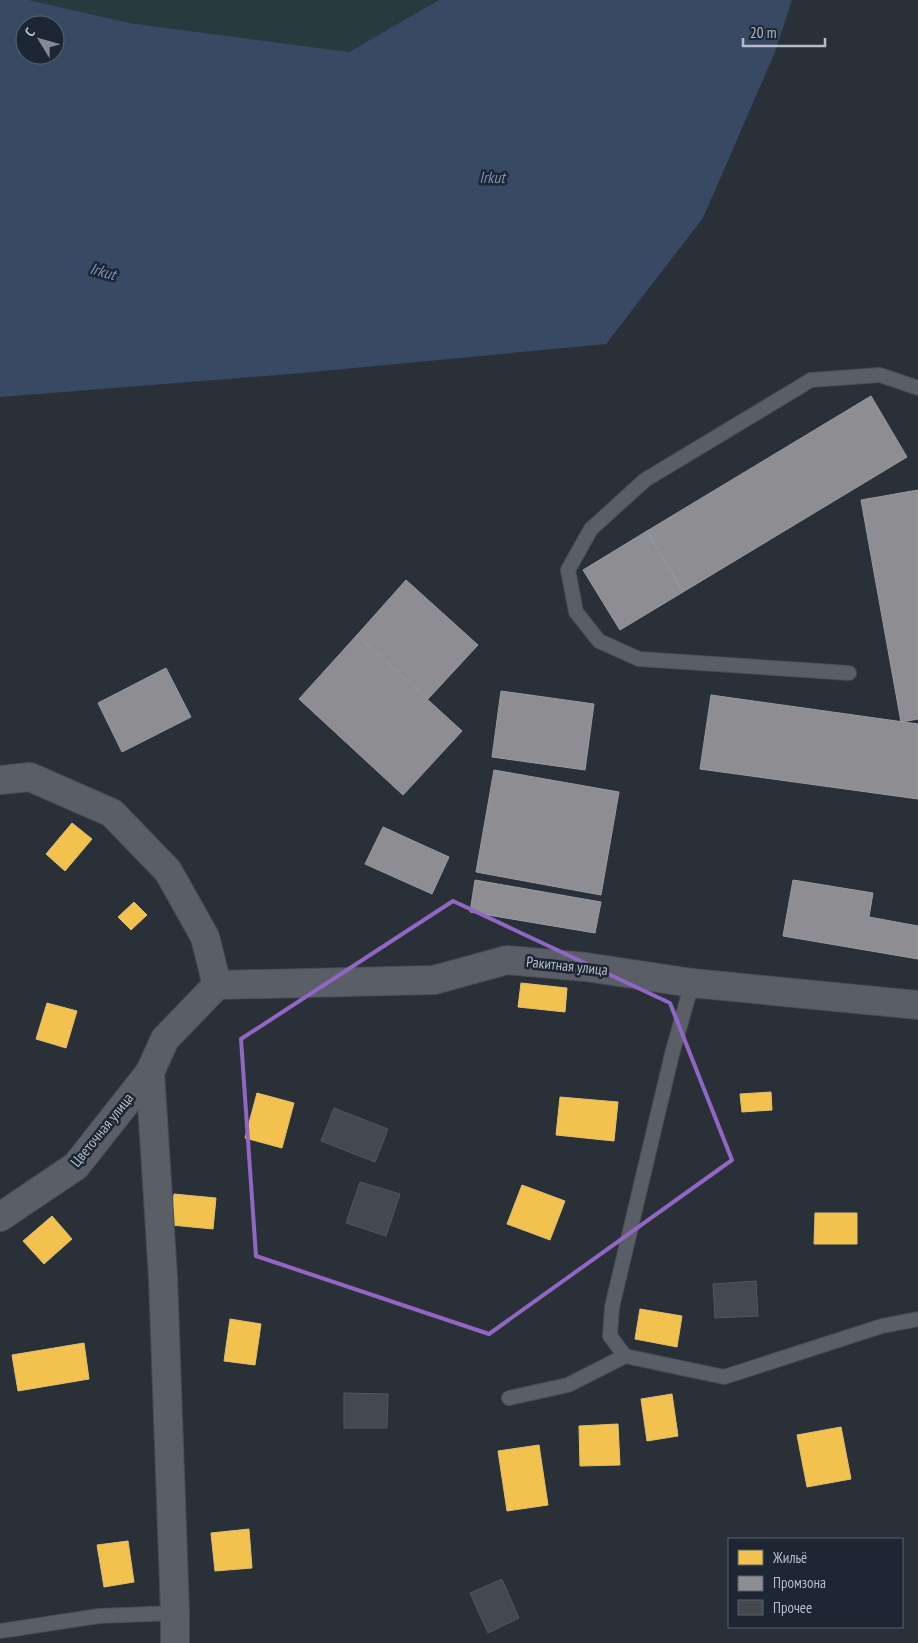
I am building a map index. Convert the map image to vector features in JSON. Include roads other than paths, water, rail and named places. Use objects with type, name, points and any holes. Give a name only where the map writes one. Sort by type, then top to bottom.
[{"type":"street","points":[[0,780],[30,777],[112,813],[168,871],[205,937],[218,985],[165,1039],[150,1072],[163,1276],[175,1643]]},
{"type":"street","name":"Ракитная улица","points":[[218,985],[434,980],[507,960],[586,967],[692,983],[918,1005]]},
{"type":"street","name":"Цветочная улица","points":[[0,1217],[76,1166],[150,1072]]},
{"type":"lane","points":[[849,673],[638,659],[599,641],[576,612],[568,570],[591,529],[645,480],[811,380],[880,376],[918,388]]},
{"type":"lane","points":[[625,1356],[610,1336],[612,1307],[672,1054],[692,983]]},
{"type":"lane","points":[[509,1398],[568,1385],[625,1356],[724,1377],[882,1326],[918,1319]]},
{"type":"lane","points":[[0,1631],[99,1616],[175,1613]]},
{"type":"water","name":"Irkut","points":[[0,0],[29,0],[129,23],[349,52],[439,0],[792,0],[775,52],[703,218],[606,344],[291,374],[0,397]]}]
